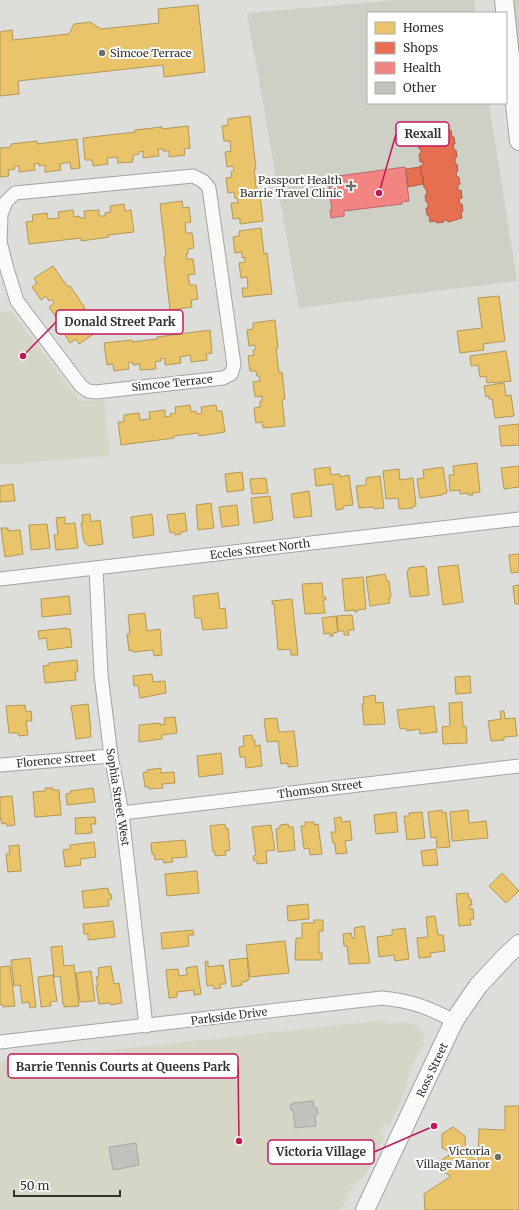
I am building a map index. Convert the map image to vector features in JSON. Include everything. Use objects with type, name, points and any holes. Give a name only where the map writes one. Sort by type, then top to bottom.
[{"type":"main road","points":[[504,0],[505,12]]},
{"type":"main road","points":[[507,28],[519,141]]},
{"type":"main road","name":"Ross Street","points":[[366,1210],[454,1021],[478,986],[519,944]]},
{"type":"street","name":"Simcoe Terrace","points":[[193,176],[203,181],[209,188],[234,365],[231,374],[223,378],[96,392],[88,391],[81,386],[17,301],[6,269],[0,242],[1,214],[6,202],[15,193],[193,176]]},
{"type":"street","name":"Eccles Street North","points":[[0,579],[519,519]]},
{"type":"street","name":"Sophia Street West","points":[[96,568],[101,675],[111,756],[122,813],[146,1026]]},
{"type":"street","name":"Florence Street","points":[[0,765],[111,756]]},
{"type":"street","name":"Thomson Street","points":[[122,813],[519,766]]},
{"type":"street","name":"Parkside Drive","points":[[0,1042],[382,998],[404,1001],[434,1010],[454,1021]]},
{"type":"shaded area","points":[[396,0],[474,0],[476,12],[367,12],[367,104],[489,104],[517,281],[299,308],[247,13]]},
{"type":"shaded area","points":[[512,0],[519,0],[519,50]]},
{"type":"green space","points":[[11,311],[80,401],[104,400],[110,456],[0,465],[0,312]]},
{"type":"green space","points":[[386,1020],[387,1023],[407,1022],[416,1025],[423,1032],[424,1043],[411,1068],[401,1102],[389,1126],[384,1124],[379,1133],[385,1136],[365,1175],[352,1187],[341,1210],[0,1210],[0,1062]]},
{"type":"building: Homes","name":"Simcoe Terrace","points":[[198,5],[205,72],[164,77],[163,65],[18,81],[19,94],[0,96],[0,32],[12,30],[13,40],[69,34],[74,24],[90,22],[101,29],[159,23],[158,9]]},
{"type":"building: Homes","points":[[250,116],[256,169],[254,169],[257,194],[260,194],[263,221],[240,224],[240,218],[233,219],[231,203],[238,203],[237,198],[235,198],[234,192],[228,193],[226,178],[232,177],[231,172],[234,171],[233,166],[227,167],[225,152],[231,151],[230,141],[224,141],[222,126],[228,125],[228,119]]},
{"type":"building: Homes","points":[[188,126],[190,148],[184,149],[185,155],[169,157],[169,151],[158,149],[159,156],[143,158],[143,151],[139,152],[139,154],[133,155],[133,162],[118,163],[117,157],[107,158],[108,164],[93,166],[92,160],[85,160],[83,138],[135,132],[135,130]]},
{"type":"building: Homes","points":[[77,139],[80,168],[71,169],[70,162],[60,164],[61,170],[45,172],[45,165],[39,166],[39,163],[34,164],[35,170],[19,172],[19,166],[14,166],[15,169],[8,170],[9,176],[0,177],[0,148],[11,147],[11,144],[37,141],[37,144]]},
{"type":"building: Homes","points":[[182,201],[183,208],[189,207],[191,222],[185,223],[186,233],[192,233],[194,248],[188,249],[188,254],[186,254],[187,259],[193,259],[195,274],[188,275],[190,285],[196,285],[198,299],[191,300],[192,307],[170,310],[160,204]]},
{"type":"building: Homes","points":[[124,204],[125,211],[131,210],[134,232],[108,235],[109,237],[81,241],[81,238],[29,244],[26,222],[33,221],[32,215],[47,213],[48,219],[59,218],[58,212],[73,210],[74,217],[79,216],[80,218],[85,218],[84,211],[99,210],[99,216],[105,216],[105,213],[111,212],[110,206]]},
{"type":"building: Homes","points":[[261,228],[264,254],[267,253],[272,294],[243,297],[242,288],[248,288],[247,277],[241,278],[239,263],[245,262],[245,257],[242,258],[242,252],[235,253],[233,237],[239,236],[239,231]]},
{"type":"building: Homes","points":[[53,266],[68,287],[70,286],[98,331],[79,344],[76,339],[70,343],[62,330],[67,326],[64,321],[66,320],[63,316],[58,320],[49,307],[54,303],[52,299],[49,301],[46,296],[41,300],[32,287],[37,283],[34,278]]},
{"type":"building: Homes","points":[[499,296],[505,341],[483,344],[484,350],[460,353],[457,331],[482,328],[478,298]]},
{"type":"building: Homes","points":[[275,320],[279,373],[282,372],[285,399],[282,400],[285,426],[263,428],[262,422],[256,423],[254,408],[260,407],[262,396],[255,397],[253,382],[260,381],[256,371],[250,371],[248,356],[254,355],[253,350],[256,349],[255,345],[249,346],[247,330],[253,329],[253,323]]},
{"type":"building: Homes","points":[[210,330],[212,353],[206,354],[207,360],[191,362],[190,355],[180,357],[181,363],[165,365],[165,358],[160,359],[161,361],[155,362],[156,369],[140,370],[140,364],[133,365],[133,362],[128,363],[129,369],[114,371],[113,364],[107,365],[104,343],[157,339],[157,337]]},
{"type":"building: Homes","points":[[506,351],[511,381],[487,383],[486,376],[480,377],[478,365],[471,366],[470,356]]},
{"type":"building: Homes","points":[[504,383],[506,396],[511,395],[514,416],[495,418],[492,399],[489,399],[489,396],[486,397],[484,386]]},
{"type":"building: Homes","points":[[190,405],[191,412],[196,411],[197,414],[202,413],[201,407],[216,405],[217,411],[222,411],[225,432],[199,436],[198,433],[174,436],[174,438],[121,445],[118,422],[124,422],[124,415],[139,413],[140,420],[150,419],[149,412],[165,410],[165,417],[176,413],[175,407]]},
{"type":"building: Homes","points":[[519,424],[519,445],[501,446],[499,426]]},
{"type":"building: Homes","points":[[477,463],[480,492],[472,493],[473,495],[468,495],[468,493],[460,494],[460,490],[450,491],[449,475],[454,475],[453,466]]},
{"type":"building: Homes","points":[[519,466],[519,487],[504,489],[501,468]]},
{"type":"building: Homes","points":[[330,467],[331,475],[340,474],[340,477],[349,475],[353,505],[343,506],[343,509],[336,510],[333,484],[316,486],[314,469]]},
{"type":"building: Homes","points":[[443,467],[447,493],[420,498],[417,479],[424,478],[423,470]]},
{"type":"building: Homes","points":[[399,469],[400,480],[413,478],[416,506],[413,506],[413,508],[399,509],[398,498],[386,499],[383,471]]},
{"type":"building: Homes","points":[[242,472],[244,490],[227,492],[225,474]]},
{"type":"building: Homes","points":[[380,476],[384,508],[359,508],[356,486],[366,485],[366,478]]},
{"type":"building: Homes","points":[[266,478],[268,493],[252,494],[250,479]]},
{"type":"building: Homes","points":[[13,484],[15,501],[0,502],[0,486]]},
{"type":"building: Homes","points":[[309,491],[312,516],[294,518],[291,494]]},
{"type":"building: Homes","points":[[270,496],[273,520],[254,523],[251,498]]},
{"type":"building: Homes","points":[[211,503],[214,528],[198,530],[196,505]]},
{"type":"building: Homes","points":[[237,505],[239,525],[222,527],[219,507]]},
{"type":"building: Homes","points":[[185,513],[187,531],[175,535],[174,532],[170,533],[167,515]]},
{"type":"building: Homes","points":[[90,514],[91,522],[100,520],[103,544],[89,546],[84,542],[81,523],[83,523],[82,515]]},
{"type":"building: Homes","points":[[152,514],[154,535],[133,538],[131,517]]},
{"type":"building: Homes","points":[[65,517],[65,524],[75,523],[78,548],[56,550],[54,535],[58,534],[56,518]]},
{"type":"building: Homes","points":[[47,524],[50,548],[31,550],[29,525]]},
{"type":"building: Homes","points":[[1,528],[8,528],[8,531],[20,530],[23,554],[5,557]]},
{"type":"building: Homes","points":[[519,554],[519,572],[511,573],[509,555]]},
{"type":"building: Homes","points":[[458,565],[463,602],[443,605],[438,567]]},
{"type":"building: Homes","points":[[424,566],[424,568],[426,568],[429,595],[410,597],[407,571],[409,568]]},
{"type":"building: Homes","points":[[385,574],[387,581],[389,581],[391,597],[389,598],[390,603],[370,606],[366,577]]},
{"type":"building: Homes","points":[[363,577],[366,609],[357,610],[357,612],[355,612],[355,610],[345,611],[342,579]]},
{"type":"building: Homes","points":[[322,583],[323,597],[326,597],[326,600],[323,600],[325,613],[305,614],[302,584]]},
{"type":"building: Homes","points":[[519,585],[519,604],[515,604],[513,586]]},
{"type":"building: Homes","points":[[218,593],[220,609],[225,608],[227,628],[203,630],[201,618],[195,618],[193,596]]},
{"type":"building: Homes","points":[[69,596],[71,614],[42,617],[41,599]]},
{"type":"building: Homes","points":[[292,599],[298,655],[291,655],[290,649],[278,650],[274,604],[272,604],[272,601]]},
{"type":"building: Homes","points":[[145,613],[147,631],[160,629],[162,655],[154,656],[153,650],[129,651],[127,634],[130,634],[128,615]]},
{"type":"building: Homes","points":[[352,615],[354,630],[348,630],[349,635],[344,635],[344,631],[338,631],[337,616]]},
{"type":"building: Homes","points":[[336,616],[338,632],[333,633],[333,636],[330,636],[330,633],[324,634],[322,618]]},
{"type":"building: Homes","points":[[66,628],[70,629],[72,647],[48,650],[46,638],[39,639],[38,631]]},
{"type":"building: Homes","points":[[77,660],[78,672],[75,672],[76,680],[45,683],[43,666],[49,665],[49,663]]},
{"type":"building: Homes","points":[[152,674],[153,682],[165,681],[166,693],[140,698],[138,685],[134,686],[133,676]]},
{"type":"building: Homes","points":[[470,676],[471,693],[456,694],[455,677]]},
{"type":"building: Homes","points":[[375,695],[376,703],[383,702],[385,724],[364,725],[362,704],[364,704],[363,697]]},
{"type":"building: Homes","points":[[462,702],[463,726],[466,726],[467,743],[443,744],[442,727],[450,726],[449,703]]},
{"type":"building: Homes","points":[[88,704],[91,737],[76,739],[71,706]]},
{"type":"building: Homes","points":[[25,705],[26,712],[31,711],[32,721],[26,721],[28,735],[19,736],[18,733],[9,733],[6,706]]},
{"type":"building: Homes","points":[[434,706],[437,732],[420,734],[419,729],[407,731],[406,728],[400,729],[397,710]]},
{"type":"building: Homes","points":[[500,711],[504,711],[505,719],[515,718],[517,736],[504,737],[504,740],[491,741],[488,721],[501,719]]},
{"type":"building: Homes","points":[[175,717],[177,733],[162,735],[162,739],[139,742],[139,725],[165,724],[164,718]]},
{"type":"building: Homes","points":[[277,718],[279,732],[294,731],[298,766],[288,767],[288,763],[281,764],[278,741],[267,742],[264,719]]},
{"type":"building: Homes","points":[[252,735],[253,740],[255,740],[255,746],[260,745],[262,766],[246,768],[245,757],[240,757],[239,747],[244,746],[243,736]]},
{"type":"building: Homes","points":[[221,753],[223,774],[199,777],[197,756]]},
{"type":"building: Homes","points":[[161,768],[161,773],[174,772],[175,783],[162,784],[163,788],[149,789],[149,787],[145,787],[143,773],[147,772],[147,770]]},
{"type":"building: Homes","points":[[45,788],[59,790],[61,815],[35,817],[33,792],[45,791]]},
{"type":"building: Homes","points":[[93,788],[95,802],[67,805],[66,794],[71,793],[70,791]]},
{"type":"building: Homes","points":[[12,796],[15,825],[7,826],[6,823],[2,824],[0,816],[0,797]]},
{"type":"building: Homes","points":[[442,810],[442,813],[446,812],[450,847],[437,848],[436,837],[431,838],[428,812]]},
{"type":"building: Homes","points":[[468,810],[469,823],[486,821],[488,838],[452,841],[450,812]]},
{"type":"building: Homes","points":[[396,812],[398,832],[376,834],[374,815]]},
{"type":"building: Homes","points":[[422,812],[425,838],[407,840],[404,816],[409,816],[409,813]]},
{"type":"building: Homes","points":[[95,817],[96,824],[91,824],[92,833],[76,834],[75,818]]},
{"type":"building: Homes","points":[[341,817],[342,822],[350,821],[352,840],[345,841],[347,853],[336,854],[335,843],[333,843],[331,832],[336,832],[334,818]]},
{"type":"building: Homes","points":[[305,822],[314,822],[314,825],[318,824],[322,854],[310,855],[309,848],[304,849],[301,826],[305,826]]},
{"type":"building: Homes","points":[[225,824],[226,829],[228,828],[230,850],[225,851],[226,855],[215,856],[215,851],[213,852],[210,826]]},
{"type":"building: Homes","points":[[288,824],[289,827],[293,827],[295,850],[278,852],[276,829],[280,828],[280,825]]},
{"type":"building: Homes","points":[[271,825],[275,850],[266,851],[267,863],[257,864],[257,861],[254,861],[253,856],[256,855],[252,827]]},
{"type":"building: Homes","points":[[185,840],[187,857],[172,858],[173,862],[164,863],[163,859],[155,860],[154,854],[152,854],[151,843]]},
{"type":"building: Homes","points":[[94,842],[96,857],[80,859],[81,865],[65,867],[63,850],[70,849],[70,845]]},
{"type":"building: Homes","points":[[19,845],[21,871],[8,872],[6,854],[10,854],[9,846]]},
{"type":"building: Homes","points":[[436,849],[438,865],[423,866],[421,851]]},
{"type":"building: Homes","points":[[197,871],[199,893],[167,896],[165,874]]},
{"type":"building: Homes","points":[[502,873],[519,891],[506,903],[489,886]]},
{"type":"building: Homes","points":[[108,888],[112,899],[108,900],[109,906],[84,908],[82,891]]},
{"type":"building: Homes","points":[[468,893],[472,905],[469,905],[470,909],[473,909],[474,919],[470,919],[471,925],[459,926],[456,894]]},
{"type":"building: Homes","points":[[308,904],[309,919],[288,921],[287,906]]},
{"type":"building: Homes","points":[[435,916],[438,935],[443,935],[445,951],[430,953],[431,957],[419,958],[417,938],[428,937],[426,917]]},
{"type":"building: Homes","points":[[314,920],[323,920],[323,931],[319,931],[319,953],[322,953],[322,960],[295,960],[296,938],[302,938],[302,923],[314,923]]},
{"type":"building: Homes","points":[[113,921],[115,937],[88,940],[88,934],[84,934],[83,924]]},
{"type":"building: Homes","points":[[364,926],[370,963],[349,964],[347,946],[344,946],[343,934],[351,933],[352,938],[355,938],[354,928]]},
{"type":"building: Homes","points":[[405,928],[409,959],[395,961],[394,955],[379,957],[377,937],[392,935],[392,930]]},
{"type":"building: Homes","points":[[193,930],[194,935],[188,935],[189,946],[162,949],[161,933]]},
{"type":"building: Homes","points":[[285,941],[289,973],[250,977],[246,945]]},
{"type":"building: Homes","points":[[62,946],[64,966],[74,965],[79,1006],[64,1007],[60,976],[54,977],[51,947]]},
{"type":"building: Homes","points":[[30,958],[36,1007],[30,1008],[29,1002],[22,1003],[20,985],[14,986],[11,960]]},
{"type":"building: Homes","points":[[247,958],[249,980],[242,982],[242,985],[232,987],[229,960]]},
{"type":"building: Homes","points":[[208,961],[208,967],[223,965],[226,984],[220,984],[221,988],[214,989],[213,985],[207,986],[205,962]]},
{"type":"building: Homes","points":[[10,966],[15,1006],[3,1007],[3,1005],[0,1005],[0,967]]},
{"type":"building: Homes","points":[[111,966],[114,984],[119,983],[122,1003],[111,1005],[110,1003],[99,1004],[96,986],[98,986],[96,977],[99,976],[98,968]]},
{"type":"building: Homes","points":[[197,966],[201,994],[194,995],[194,990],[177,992],[177,997],[169,998],[166,970],[178,969],[179,976],[187,975],[186,968]]},
{"type":"building: Homes","points":[[91,971],[95,1001],[80,1002],[76,973]]},
{"type":"building: Homes","points":[[53,975],[57,1001],[50,1002],[51,1006],[41,1007],[38,977]]},
{"type":"building: Homes","name":"Victoria Village Manor","points":[[505,1106],[519,1106],[519,1210],[425,1210],[424,1194],[451,1176],[438,1169],[438,1162],[453,1153],[442,1148],[442,1134],[453,1127],[465,1136],[466,1153],[478,1162],[479,1129],[505,1130]]},
{"type":"building: Shops","points":[[444,129],[444,131],[451,130],[452,137],[454,137],[455,144],[453,144],[457,157],[455,158],[455,164],[457,164],[458,171],[456,172],[457,177],[459,177],[460,184],[458,185],[458,191],[461,190],[462,198],[459,199],[460,204],[462,204],[463,211],[461,212],[462,218],[448,222],[447,220],[443,220],[444,222],[437,223],[436,221],[430,222],[429,215],[427,215],[426,208],[428,208],[428,202],[426,202],[425,195],[427,195],[426,188],[424,188],[423,176],[421,176],[420,166],[423,165],[423,162],[420,162],[419,154],[421,153],[421,149],[419,149],[418,141],[420,140],[420,134],[433,130],[434,132],[437,132],[437,130]]},
{"type":"building: Shops","points":[[420,167],[421,176],[423,176],[423,184],[408,187],[406,169]]},
{"type":"building: Health","points":[[405,167],[409,201],[402,202],[402,204],[344,211],[344,216],[331,218],[330,210],[332,210],[328,179],[339,178],[338,176]]},
{"type":"building: Other","points":[[313,1101],[314,1108],[317,1108],[318,1114],[315,1115],[316,1126],[295,1128],[293,1109],[291,1110],[290,1105],[292,1105],[292,1103]]},
{"type":"building: Other","points":[[136,1143],[139,1165],[113,1170],[109,1147]]},
{"type":"place","name":"Simcoe Terrace","points":[[102,53]]},
{"type":"place","name":"Passport Health Barrie Travel Clinic","points":[[351,186]]},
{"type":"place","name":"Rexall","points":[[379,193]]},
{"type":"place","name":"Donald Street Park","points":[[23,356]]},
{"type":"place","name":"Victoria Village","points":[[434,1126]]},
{"type":"place","name":"Barrie Tennis Courts at Queens Park","points":[[239,1141]]},
{"type":"place","name":"Victoria Village Manor","points":[[498,1157]]}]
